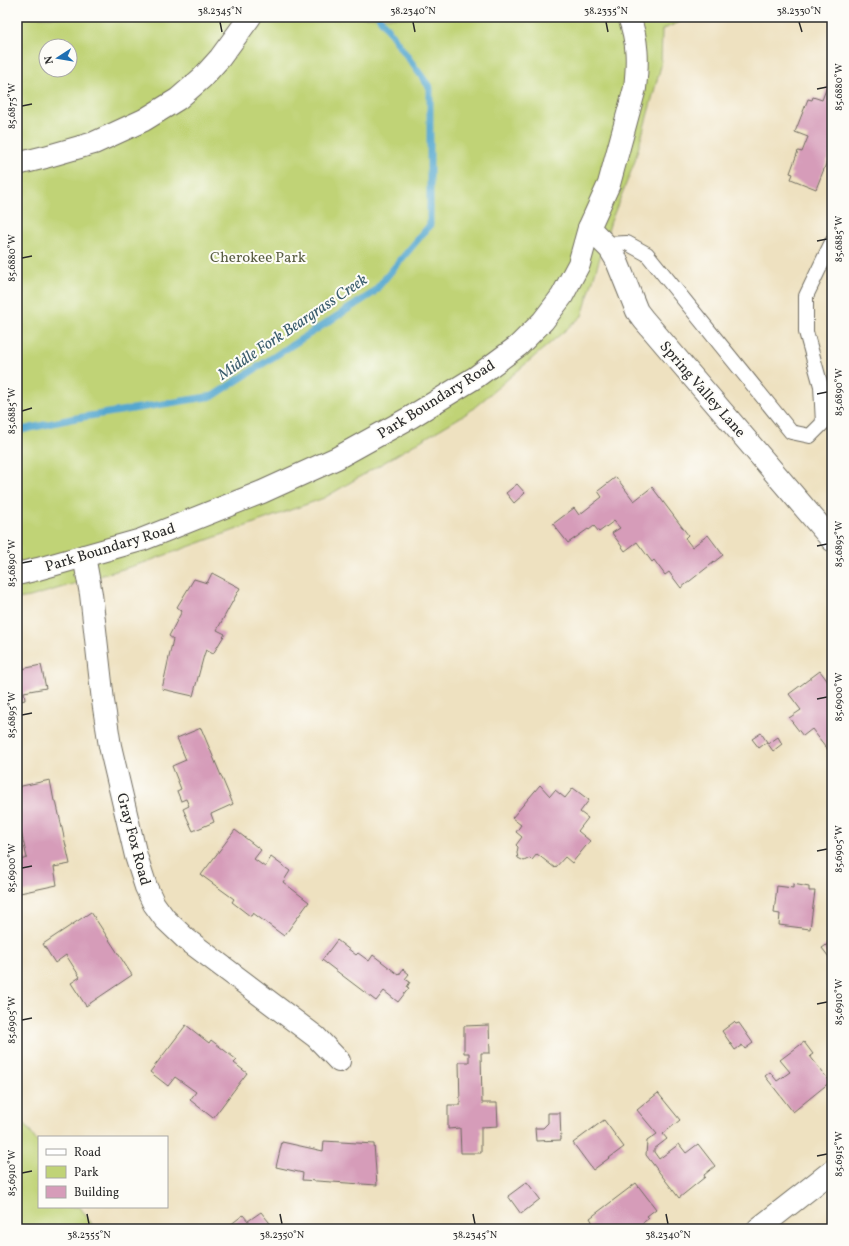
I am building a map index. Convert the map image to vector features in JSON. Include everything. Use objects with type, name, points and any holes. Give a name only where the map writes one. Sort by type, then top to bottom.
[{"type":"street","points":[[17,164],[94,143],[158,112],[178,99],[202,78],[220,58],[250,17]]},
{"type":"street","name":"Park Boundary Road","points":[[17,574],[141,540],[262,492],[303,474],[338,458],[411,417],[476,377],[518,346],[543,321],[562,296],[579,264],[589,228],[609,184],[634,88],[637,53],[635,34],[629,17]]},
{"type":"street","name":"Spring Valley Lane","points":[[589,228],[605,244],[616,259],[637,311],[644,320],[832,540]]},
{"type":"street","name":"Gray Fox Road","points":[[84,556],[91,594],[103,701],[110,746],[136,856],[146,888],[154,904],[165,919],[186,939],[316,1037],[339,1061]]},
{"type":"street","points":[[758,1229],[832,1171]]},
{"type":"lane","points":[[605,244],[626,243],[647,254],[791,432],[810,436],[823,423],[821,386],[806,332],[806,296],[832,242]]},
{"type":"green space","name":"Cherokee Park","points":[[17,17],[690,17],[662,30],[661,66],[634,164],[611,221],[582,316],[469,412],[324,498],[146,562],[30,597],[17,599]]},
{"type":"green space","points":[[17,1112],[38,1144],[38,1208],[81,1208],[95,1229],[17,1229]]},
{"type":"building","points":[[832,74],[832,149],[816,189],[791,179],[793,174],[790,173],[798,151],[802,152],[808,137],[795,132],[808,99],[812,100],[813,97],[822,100]]},
{"type":"building","points":[[616,477],[634,501],[652,487],[688,535],[685,538],[692,547],[708,535],[723,555],[681,588],[669,572],[665,575],[654,560],[652,562],[637,542],[625,551],[612,533],[620,528],[614,521],[599,532],[594,526],[568,543],[553,524],[574,508],[579,515],[602,497],[598,491]]},
{"type":"building","points":[[517,484],[525,493],[514,503],[506,493]]},
{"type":"building","points":[[212,573],[240,588],[217,630],[225,634],[213,654],[206,650],[193,696],[162,689],[173,639],[169,636],[182,611],[177,607],[194,579],[207,583]]},
{"type":"building","points":[[41,665],[46,688],[24,692],[25,700],[17,702],[17,670]]},
{"type":"building","points":[[820,671],[832,687],[832,755],[812,729],[803,736],[789,718],[801,710],[789,694]]},
{"type":"building","points":[[201,728],[233,804],[211,814],[214,822],[193,831],[183,809],[189,806],[186,799],[181,801],[177,791],[181,789],[172,766],[186,760],[177,738]]},
{"type":"building","points":[[761,733],[767,742],[759,748],[752,739]]},
{"type":"building","points":[[778,737],[782,744],[773,751],[768,744]]},
{"type":"building","points":[[50,780],[70,864],[54,867],[57,885],[20,893],[17,881],[17,861],[27,858],[17,814],[17,787]]},
{"type":"building","points":[[540,785],[550,796],[555,790],[565,798],[573,788],[589,800],[580,812],[588,818],[578,831],[590,841],[572,863],[565,857],[555,868],[537,854],[532,860],[530,858],[524,861],[518,858],[517,853],[518,847],[516,845],[522,837],[516,832],[521,825],[512,818]]},
{"type":"building","points":[[235,830],[261,850],[254,859],[265,867],[271,857],[290,871],[283,882],[309,902],[284,936],[253,913],[250,916],[232,902],[234,899],[201,875]]},
{"type":"building","points":[[793,884],[809,887],[809,891],[815,891],[810,929],[779,925],[780,914],[774,913],[777,886],[793,888]]},
{"type":"building","points":[[91,912],[132,975],[86,1006],[71,983],[80,977],[66,955],[55,963],[43,944]]},
{"type":"building","points":[[337,940],[356,955],[358,953],[369,961],[373,955],[399,975],[403,969],[409,974],[405,979],[410,982],[407,987],[409,988],[398,1002],[384,991],[376,1001],[322,960]]},
{"type":"building","points":[[832,941],[832,961],[822,948]]},
{"type":"building","points":[[734,1022],[736,1024],[739,1023],[753,1043],[745,1049],[742,1045],[735,1050],[722,1031]]},
{"type":"building","points":[[186,1025],[209,1043],[211,1040],[237,1060],[234,1063],[247,1073],[213,1118],[190,1100],[196,1092],[175,1077],[168,1086],[150,1072]]},
{"type":"building","points":[[489,1025],[490,1053],[481,1053],[482,1103],[497,1103],[498,1126],[481,1127],[481,1153],[461,1153],[460,1128],[448,1129],[448,1105],[460,1105],[459,1062],[469,1062],[469,1053],[464,1053],[464,1026]]},
{"type":"building","points":[[804,1042],[813,1054],[810,1056],[830,1082],[793,1112],[765,1076],[770,1072],[777,1081],[790,1072],[780,1060]]},
{"type":"building","points":[[658,1093],[680,1120],[663,1134],[667,1139],[654,1149],[654,1152],[659,1159],[679,1144],[686,1153],[698,1144],[715,1166],[704,1175],[705,1177],[679,1198],[646,1155],[647,1141],[657,1134],[637,1110]]},
{"type":"building","points":[[548,1113],[560,1113],[561,1140],[536,1141],[535,1128],[543,1128],[548,1123]]},
{"type":"building","points":[[604,1120],[624,1147],[593,1170],[573,1143]]},
{"type":"building","points":[[324,1141],[374,1144],[377,1185],[302,1180],[303,1173],[276,1167],[282,1142],[323,1151]]},
{"type":"building","points":[[527,1182],[540,1199],[521,1214],[508,1196]]},
{"type":"building","points":[[636,1183],[656,1209],[647,1216],[649,1218],[635,1229],[585,1229],[593,1223],[590,1218]]},
{"type":"building","points":[[261,1212],[273,1227],[277,1225],[280,1229],[225,1229],[243,1215],[248,1221]]},
{"type":"waterway","name":"Middle Fork Beargrass Creek","points":[[17,431],[71,419],[213,396],[373,293],[430,225],[430,88],[379,17]]}]
